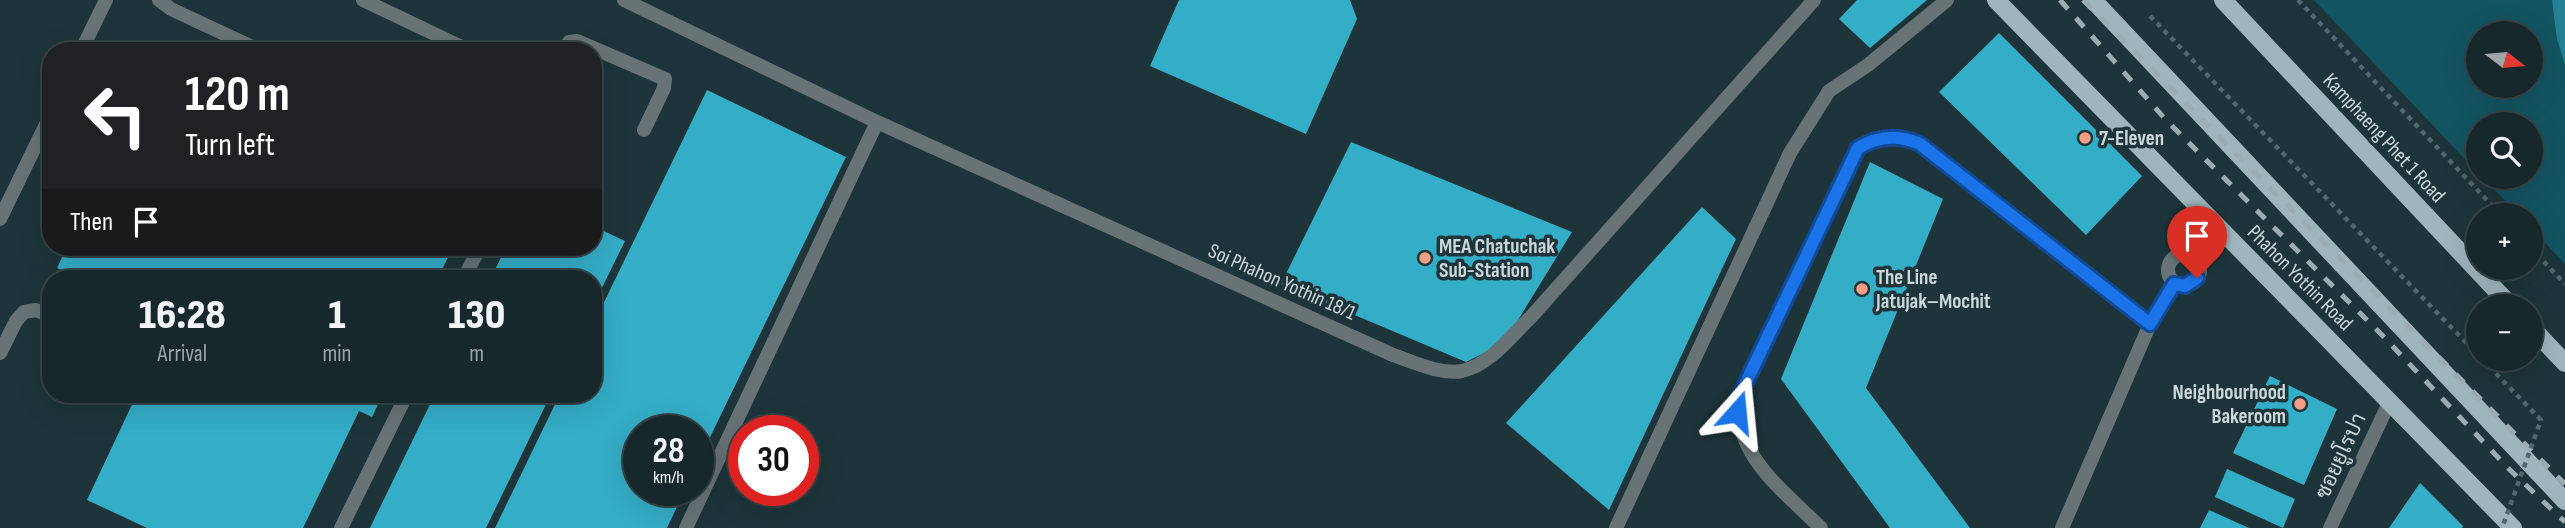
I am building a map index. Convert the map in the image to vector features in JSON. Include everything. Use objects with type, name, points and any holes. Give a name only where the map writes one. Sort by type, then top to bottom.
[{"type":"main road","name":"Phahon Yothin Road","points":[[1996,0],[2513,528]]},
{"type":"main road","name":"Phahon Yothin Road","points":[[2094,0],[2565,501]]},
{"type":"main road","name":"Kamphaeng Phet 1 Road","points":[[2223,0],[2500,294]]},
{"type":"main road","points":[[2543,340],[2565,363]]},
{"type":"street","points":[[85,42],[106,0]]},
{"type":"street","points":[[159,0],[172,9],[242,42]]},
{"type":"street","points":[[363,0],[451,42]]},
{"type":"street","name":"Soi Phahon Yothin 18/1","points":[[624,0],[646,5],[877,122],[1394,355],[1436,369],[1462,371],[1489,358],[1531,317],[1814,0]]},
{"type":"street","points":[[1616,528],[1790,153],[1822,101],[1829,91],[1868,65],[1947,0]]},
{"type":"street","points":[[602,52],[665,79],[664,88],[644,130]]},
{"type":"street","points":[[686,528],[877,122]]},
{"type":"street","points":[[0,219],[42,133]]},
{"type":"street","points":[[1821,528],[1754,459],[1742,434],[1737,412],[1740,395],[1858,148],[1869,141],[1903,137],[1920,144],[2150,324]]},
{"type":"street","points":[[2195,258],[2220,229]]},
{"type":"street","points":[[2185,254],[2195,258],[2200,268],[2194,282],[2185,286],[2174,284],[2168,275],[2168,264],[2171,260],[2175,256],[2185,254]]},
{"type":"street","points":[[2062,528],[2150,324],[2174,284]]},
{"type":"street","points":[[0,353],[16,321],[24,312],[36,310],[42,312]]},
{"type":"street","name":"ซอยยูโรปา","points":[[2330,528],[2390,401]]},
{"type":"street","points":[[341,528],[403,403]]},
{"type":"path","points":[[2298,0],[2490,203]]},
{"type":"path","points":[[2147,14],[2466,343]]},
{"type":"path","points":[[2543,261],[2565,284]]},
{"type":"path","points":[[2494,371],[2541,420],[2501,528]]},
{"type":"shaded area","points":[[2314,0],[2565,0],[2565,264],[2543,241],[2543,203],[2507,203],[2494,189],[2543,189],[2543,112],[2466,112],[2466,160]]},
{"type":"shaded area","points":[[2552,0],[2565,0],[2565,65],[2557,39]]},
{"type":"building","points":[[1179,0],[1350,0],[1357,19],[1306,134],[1150,66]]},
{"type":"building","points":[[1857,0],[1927,0],[1870,48],[1839,19]]},
{"type":"building","points":[[1999,33],[2142,176],[2086,235],[1939,92]]},
{"type":"building","points":[[707,90],[846,157],[714,429],[714,415],[623,415],[623,506],[677,506],[667,528],[495,528],[556,403],[602,403],[602,306]]},
{"type":"building","name":"MEA Chatuchak Sub-Station","points":[[1351,142],[1572,232],[1504,343],[1466,362],[1281,284]]},
{"type":"building","name":"The Line Jatujak–Mochit","points":[[1870,162],[1943,199],[1866,388],[1970,528],[1890,528],[1781,379]]},
{"type":"building","points":[[1702,207],[1736,239],[1609,510],[1506,423]]},
{"type":"building","points":[[602,230],[625,241],[602,288],[602,270],[495,270],[502,256],[602,256]]},
{"type":"building","points":[[63,256],[449,256],[442,270],[57,268]]},
{"type":"building","points":[[2270,376],[2337,409],[2304,485],[2233,453]]},
{"type":"building","points":[[133,403],[379,403],[372,417],[359,411],[303,528],[147,528],[87,500]]},
{"type":"building","points":[[431,403],[547,403],[486,528],[370,528]]},
{"type":"building","points":[[2227,469],[2295,499],[2283,528],[2215,497]]},
{"type":"building","points":[[2420,483],[2463,526],[2462,528],[2389,528]]},
{"type":"building","points":[[2209,510],[2249,528],[2200,528]]},
{"type":"railway","points":[[2060,0],[2166,120],[2382,335],[2509,469],[2565,522]]},
{"type":"railway","points":[[2083,0],[2565,484]]},
{"type":"place","name":"7-Eleven","points":[[2085,138]]},
{"type":"place","name":"MEA Chatuchak Sub-Station","points":[[1425,258]]},
{"type":"place","name":"The Line Jatujak–Mochit","points":[[1862,289]]},
{"type":"place","name":"Neighbourhood Bakeroom","points":[[2300,404]]},
{"type":"route","points":[[1737,412],[1740,395],[1858,148],[1879,138],[1903,137],[1920,144],[2150,324],[2174,284],[2190,285],[2197,278]]}]
